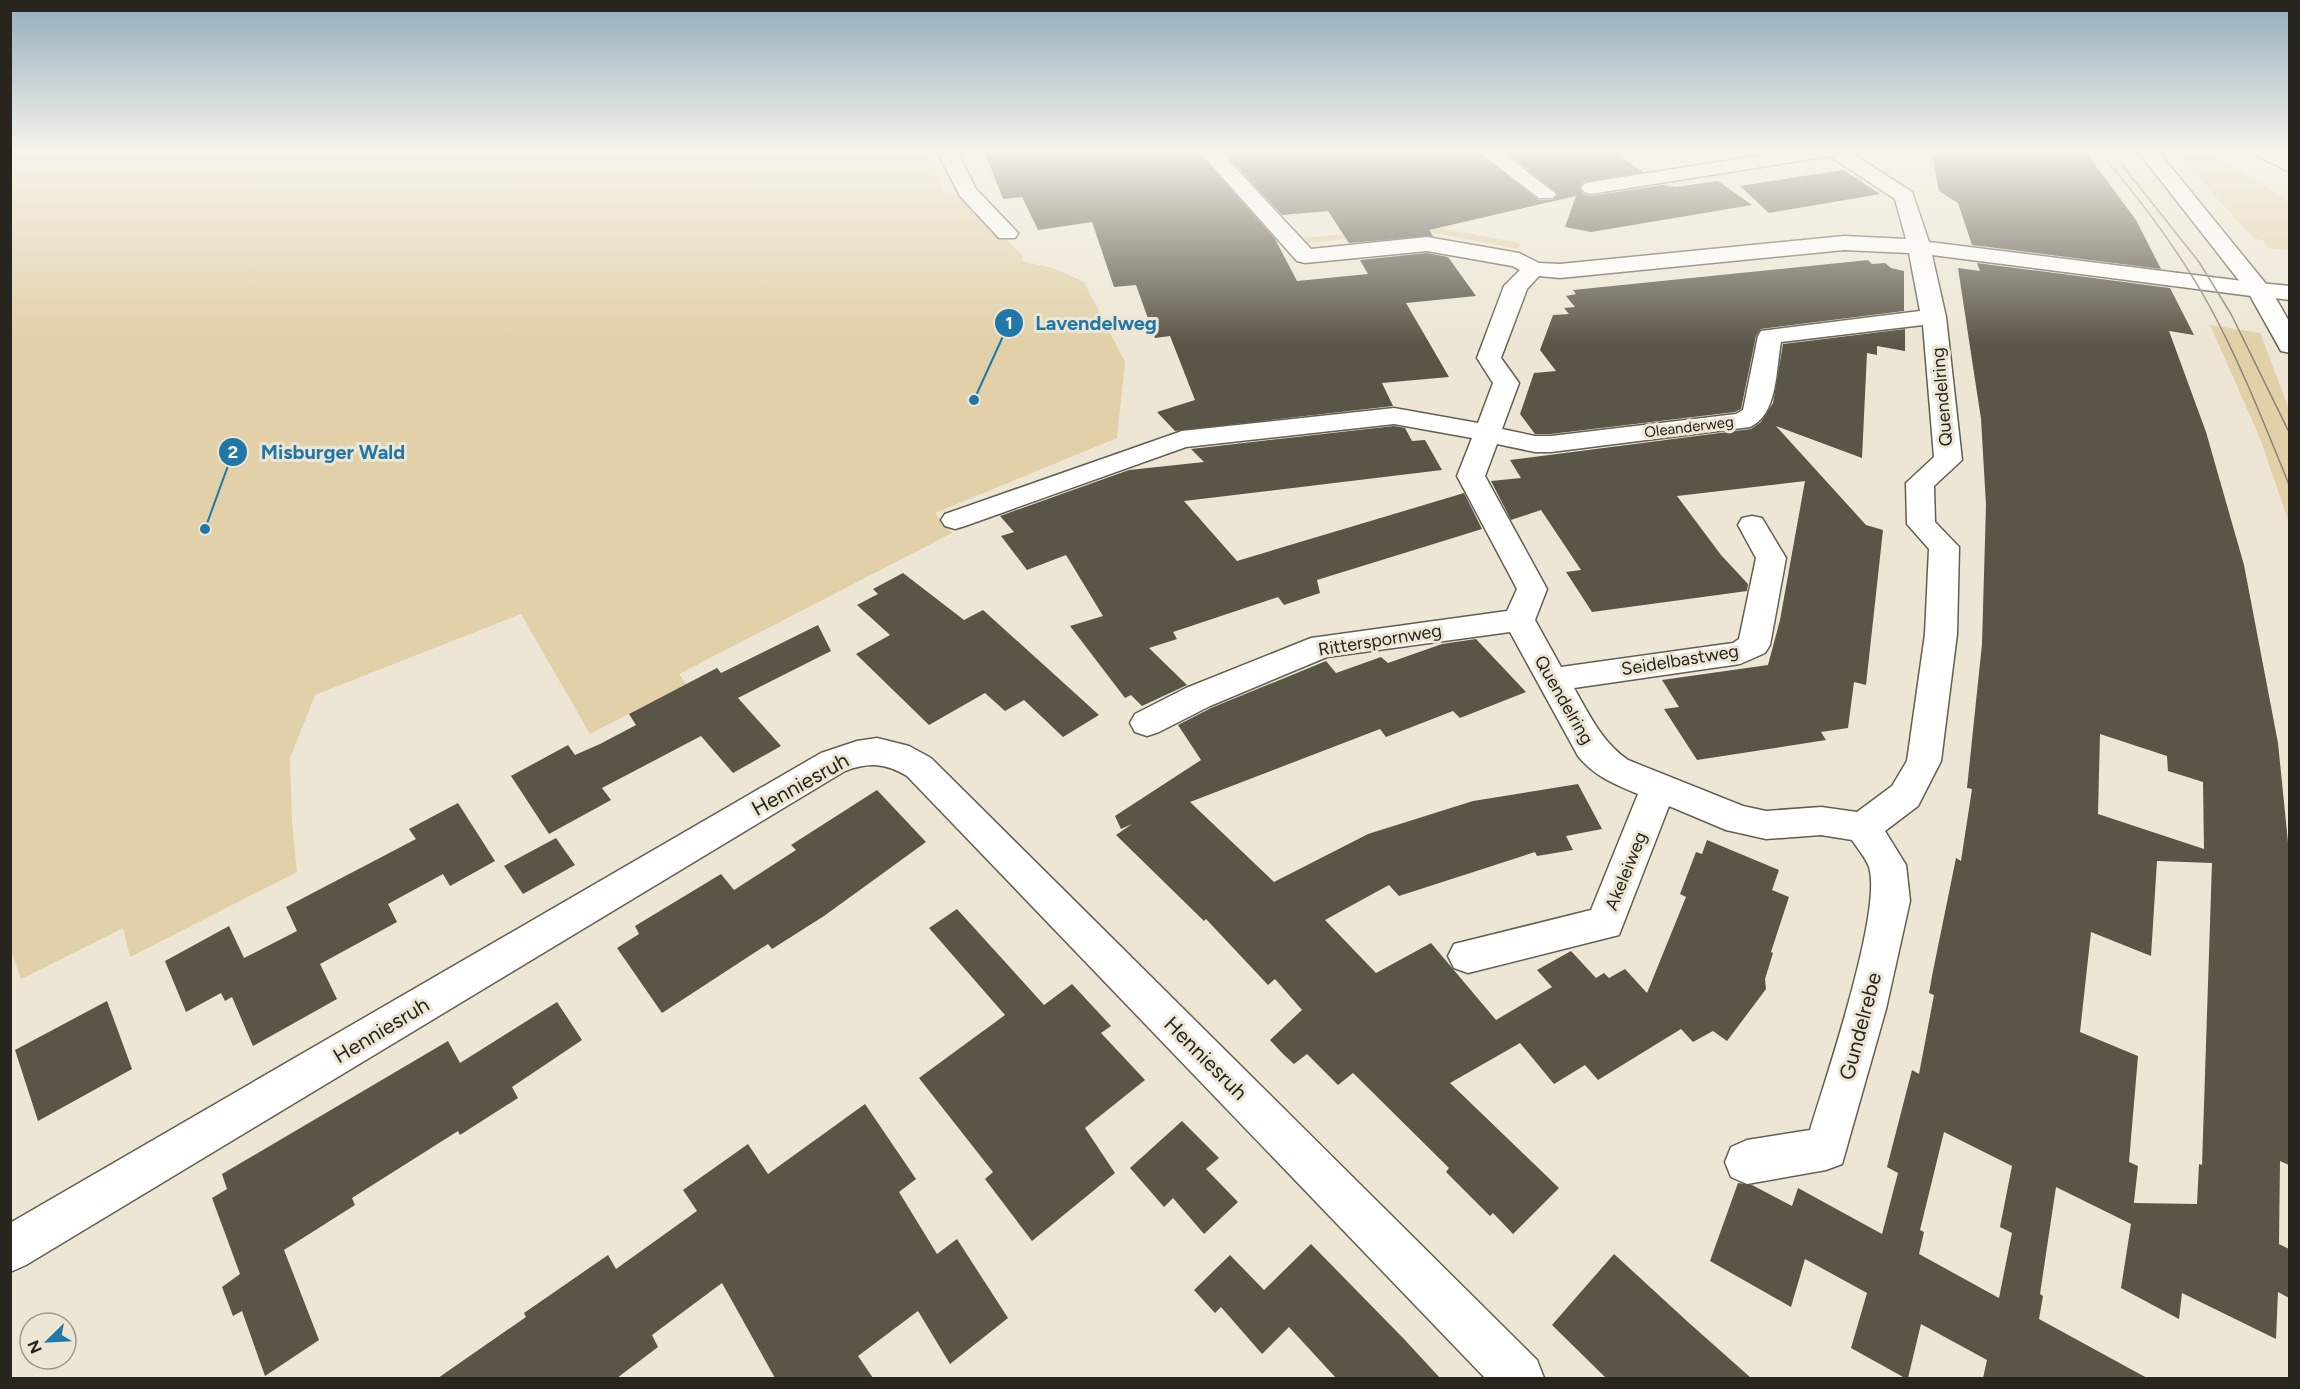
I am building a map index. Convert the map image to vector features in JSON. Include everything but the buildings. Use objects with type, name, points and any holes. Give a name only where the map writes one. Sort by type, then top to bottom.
[{"type":"street","points":[[989,215],[1007,233]]},
{"type":"street","points":[[1267,215],[1305,256],[1427,244],[1519,260],[1534,269],[1569,270],[1844,243],[1920,247],[2289,293]]},
{"type":"street","name":"Quendelring","points":[[1520,620],[1551,680],[1590,747],[1600,759],[1616,771],[1739,820],[1766,825],[1821,822],[1863,828],[1905,796],[1924,761],[1941,634],[1944,547],[1921,524],[1920,483],[1948,460],[1944,392],[1934,317],[1920,247],[1911,215]]},
{"type":"street","points":[[2199,215],[2259,290],[2289,346]]},
{"type":"street","points":[[1520,620],[1532,589],[1472,476],[1506,383],[1489,358],[1516,286],[1534,269]]},
{"type":"street","name":"Oleanderweg","points":[[1487,434],[1534,444],[1551,444],[1742,420],[1751,417],[1756,410],[1770,336],[1934,317]]},
{"type":"street","points":[[956,520],[1182,440],[1394,416],[1425,420],[1487,434]]},
{"type":"street","name":"Seidelbastweg","points":[[1551,680],[1740,653],[1754,645],[1771,558],[1752,525]]},
{"type":"street","name":"Ritterspornweg","points":[[1147,723],[1198,697],[1322,646],[1520,620]]},
{"type":"street","name":"Henniesruh","points":[[10,1249],[833,762],[862,751],[883,750],[900,754],[919,767],[1519,1378]]},
{"type":"street","name":"Akeleiweg","points":[[1468,956],[1605,923],[1658,788]]},
{"type":"street","name":"Gundelrebe","points":[[1747,1162],[1826,1149],[1866,1009],[1891,901],[1887,865],[1863,828]]},
{"type":"shaded area","points":[[11,215],[982,215],[1023,256],[1022,261],[1056,269],[1084,282],[1125,362],[1117,438],[935,513],[952,533],[679,674],[686,684],[590,734],[521,614],[315,695],[290,758],[292,821],[297,872],[130,957],[123,928],[21,979],[11,951]]},
{"type":"shaded area","points":[[2232,215],[2289,215],[2289,250],[2268,248],[2263,240],[2254,239]]},
{"type":"shaded area","points":[[1428,226],[1520,243],[1518,249],[1426,231],[1307,243],[1304,238]]},
{"type":"shaded area","points":[[2210,325],[2260,333],[2289,409],[2289,523],[2260,438]]},
{"type":"tram line","points":[[2150,215],[2185,265],[2221,329],[2262,418],[2290,487]]},
{"type":"tram line","points":[[2162,215],[2199,262],[2231,314],[2290,434]]},
{"type":"place","name":"Lavendelweg","points":[[974,400]]},
{"type":"place","name":"Misburger Wald","points":[[205,529]]}]
